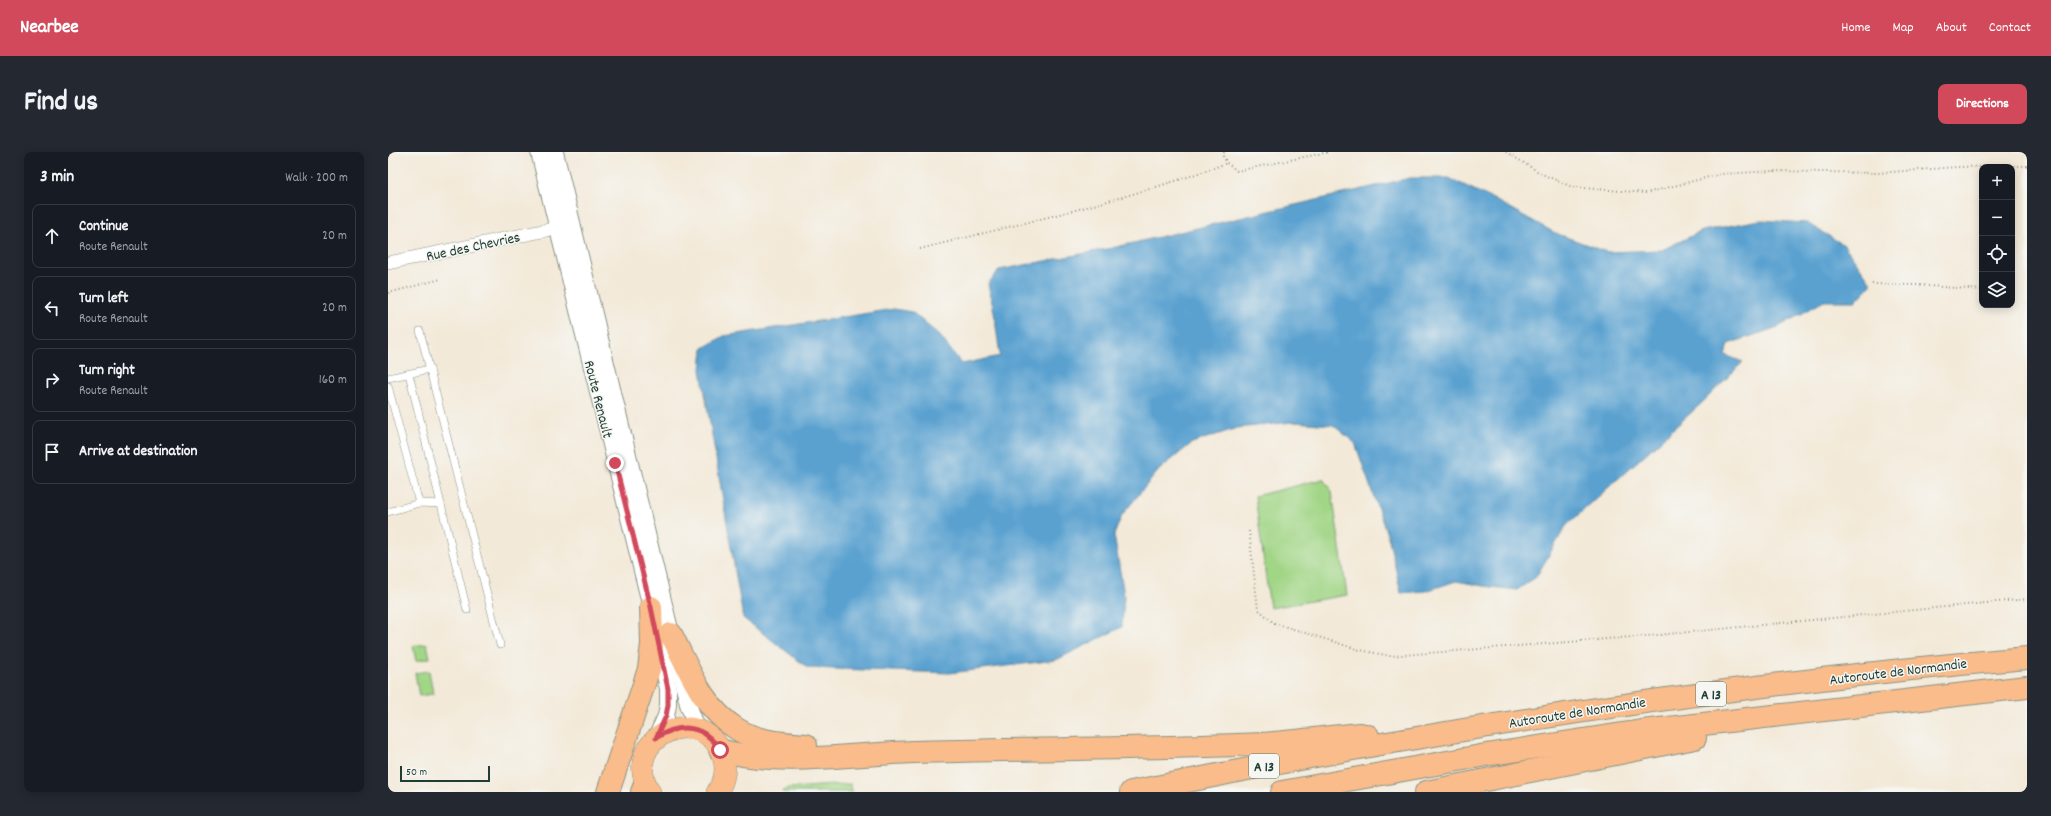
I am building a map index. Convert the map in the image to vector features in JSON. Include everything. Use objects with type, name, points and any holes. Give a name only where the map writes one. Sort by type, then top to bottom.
[{"type":"highway","points":[[608,792],[649,669],[652,644],[651,607]]},
{"type":"highway","points":[[671,634],[708,703],[721,718],[737,730],[759,738],[780,742],[911,752]]},
{"type":"highway","name":"Autoroute de Normandie","points":[[1131,792],[1397,741],[1637,703],[1946,665],[2027,658]]},
{"type":"highway","name":"Autoroute de Normandie","points":[[1282,792],[1486,755],[1642,731],[2027,688]]},
{"type":"highway","points":[[1426,792],[1698,738],[1730,720]]},
{"type":"highway","points":[[720,750],[739,756],[757,758],[825,757],[911,752],[1262,744],[1360,734],[1397,741]]},
{"type":"main road","name":"Route Renault","points":[[645,789],[642,771],[643,759],[648,748],[656,738],[665,732],[676,728],[698,730],[715,742],[720,750]]},
{"type":"main road","points":[[717,792],[721,786],[724,774],[724,762],[720,750]]},
{"type":"street","name":"Route Renault","points":[[539,152],[651,607],[668,689],[666,716],[656,738]]},
{"type":"street","name":"Route Renault","points":[[555,152],[688,704],[698,730]]},
{"type":"street","points":[[557,228],[564,226],[568,228],[580,276],[586,282]]},
{"type":"street","name":"Rue des Chevries","points":[[388,263],[557,228]]},
{"type":"lane","points":[[420,331],[500,646]]},
{"type":"lane","points":[[388,378],[430,369]]},
{"type":"lane","points":[[408,374],[467,610]]},
{"type":"lane","points":[[388,386],[419,503]]},
{"type":"lane","points":[[388,512],[419,503],[441,504]]},
{"type":"path","points":[[1224,152],[1223,156],[1227,164],[1237,171],[1328,152]]},
{"type":"path","points":[[1506,152],[1542,174],[1572,187],[1646,193],[1721,174],[1772,171],[1878,173],[1957,167],[1979,167]]},
{"type":"path","points":[[920,248],[1083,208],[1227,164]]},
{"type":"path","points":[[2015,167],[2027,166]]},
{"type":"path","points":[[388,293],[441,279]]},
{"type":"path","points":[[1872,284],[1916,285],[1979,290]]},
{"type":"path","points":[[1249,531],[1258,608],[1274,623],[1360,650],[1390,656],[1658,635],[2027,599]]},
{"type":"green space","points":[[1323,479],[1332,492],[1347,595],[1270,608],[1255,496]]},
{"type":"green space","points":[[427,644],[430,658],[416,661],[413,646]]},
{"type":"green space","points":[[429,671],[433,694],[419,696],[415,673]]},
{"type":"green space","points":[[850,784],[853,792],[781,792],[789,788]]},
{"type":"water","points":[[1410,178],[1449,178],[1493,199],[1555,233],[1607,252],[1662,250],[1702,231],[1760,220],[1807,223],[1844,245],[1872,284],[1856,301],[1824,301],[1778,327],[1728,344],[1725,355],[1743,362],[1705,400],[1566,526],[1536,577],[1517,590],[1456,581],[1426,591],[1401,593],[1389,540],[1355,443],[1333,425],[1293,422],[1237,428],[1192,443],[1159,470],[1122,515],[1114,535],[1124,595],[1122,627],[1056,660],[950,673],[808,668],[743,618],[701,370],[703,348],[724,336],[894,309],[912,312],[939,335],[962,364],[1000,356],[994,312],[988,284],[999,270],[1112,248]]},
{"type":"route","points":[[615,463],[651,607],[668,689],[666,716],[656,738],[665,732],[676,728],[698,730],[715,742],[720,750]]}]
